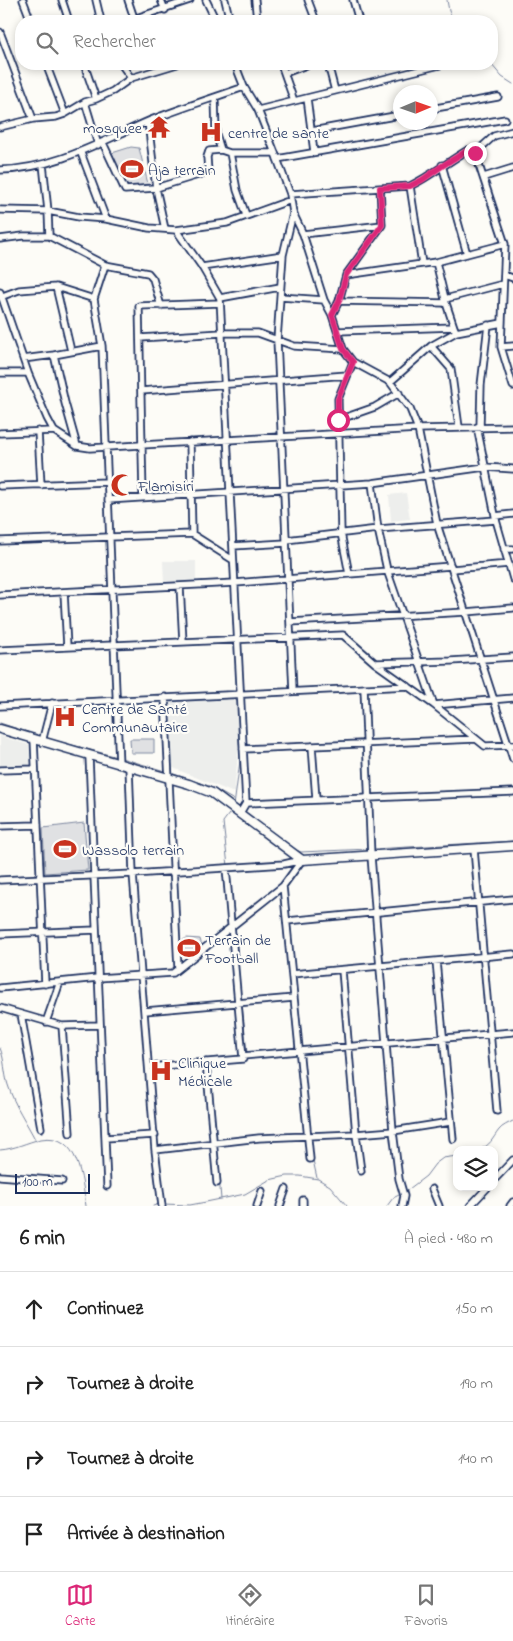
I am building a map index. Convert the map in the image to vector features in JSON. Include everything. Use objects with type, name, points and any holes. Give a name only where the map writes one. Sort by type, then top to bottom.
[{"type":"street","points":[[23,0],[29,15]]},
{"type":"street","points":[[62,0],[67,15]]},
{"type":"street","points":[[96,0],[100,15]]},
{"type":"street","points":[[128,0],[133,15]]},
{"type":"street","points":[[161,0],[165,10]]},
{"type":"street","points":[[145,15],[165,10],[190,0]]},
{"type":"street","points":[[206,0],[213,15]]},
{"type":"street","points":[[225,0],[229,15]]},
{"type":"street","points":[[255,0],[256,15]]},
{"type":"street","points":[[308,0],[312,15]]},
{"type":"street","points":[[353,0],[357,15]]},
{"type":"street","points":[[0,32],[32,119]]},
{"type":"street","points":[[48,70],[65,114]]},
{"type":"street","points":[[86,70],[96,99]]},
{"type":"street","points":[[125,70],[131,78]]},
{"type":"street","points":[[0,127],[32,119],[56,117],[65,114],[85,102],[113,91],[131,78],[151,70]]},
{"type":"street","points":[[237,70],[244,87],[258,110],[276,156],[324,300],[332,315],[343,349],[353,362],[390,382],[410,409],[418,429],[437,524],[494,700],[511,745],[513,759]]},
{"type":"street","points":[[284,70],[294,101]]},
{"type":"street","points":[[285,73],[293,70]]},
{"type":"street","points":[[330,70],[335,91]]},
{"type":"street","points":[[258,110],[420,70]]},
{"type":"street","points":[[0,170],[43,164],[81,153],[148,122],[244,87]]},
{"type":"street","points":[[438,108],[498,97]]},
{"type":"street","points":[[215,98],[216,134],[220,150]]},
{"type":"street","points":[[307,98],[314,152]]},
{"type":"street","points":[[85,102],[101,144],[125,190],[156,188],[208,172],[207,157],[209,151],[220,150],[230,153],[276,156],[314,152],[505,119]]},
{"type":"street","points":[[312,131],[393,116]]},
{"type":"street","points":[[148,122],[156,188],[165,229]]},
{"type":"street","points":[[475,153],[494,136],[513,131]]},
{"type":"street","points":[[0,210],[48,211],[79,217],[106,219],[149,228],[176,230],[227,223],[291,197],[410,186],[468,150],[473,150],[484,177],[505,244],[501,347],[513,386]]},
{"type":"street","points":[[81,153],[106,219]]},
{"type":"street","points":[[230,153],[237,190],[246,215]]},
{"type":"street","points":[[43,164],[49,236]]},
{"type":"street","points":[[442,166],[467,254]]},
{"type":"street","points":[[484,177],[513,168]]},
{"type":"street","points":[[410,186],[422,264]]},
{"type":"street","points":[[332,315],[339,301],[346,275],[382,225],[380,188]]},
{"type":"street","points":[[293,691],[277,340],[283,254],[294,213]]},
{"type":"street","points":[[303,234],[382,225]]},
{"type":"street","points":[[176,230],[202,267],[220,301],[246,803],[240,814]]},
{"type":"street","points":[[0,238],[49,236],[105,265],[148,273],[153,279],[161,306]]},
{"type":"street","points":[[346,275],[436,262],[505,244]]},
{"type":"street","points":[[202,267],[283,254]]},
{"type":"street","points":[[436,262],[445,301],[455,329]]},
{"type":"street","points":[[105,265],[94,298],[102,346],[119,765]]},
{"type":"street","points":[[504,275],[513,278]]},
{"type":"street","points":[[339,301],[445,301],[503,284]]},
{"type":"street","points":[[94,298],[56,287],[19,290],[1,295],[46,418],[54,431],[77,446],[106,447],[459,427],[513,427]]},
{"type":"street","points":[[56,287],[71,351]]},
{"type":"street","points":[[143,497],[139,306],[220,301],[280,287]]},
{"type":"street","points":[[280,297],[324,300]]},
{"type":"street","points":[[338,331],[455,329],[502,323]]},
{"type":"street","points":[[488,325],[478,427],[496,518],[513,579]]},
{"type":"street","points":[[390,382],[431,346],[455,329]]},
{"type":"street","points":[[140,338],[222,333],[258,333],[294,346],[343,349]]},
{"type":"street","points":[[23,359],[102,346]]},
{"type":"street","points":[[431,346],[451,369],[459,427]]},
{"type":"street","points":[[501,347],[513,346]]},
{"type":"street","points":[[54,355],[77,446]]},
{"type":"street","points":[[349,574],[341,533],[338,399],[353,362]]},
{"type":"street","points":[[0,373],[28,373]]},
{"type":"street","points":[[141,392],[347,375]]},
{"type":"street","points":[[338,420],[375,407],[399,393]]},
{"type":"street","points":[[0,433],[54,431]]},
{"type":"street","points":[[38,432],[41,484]]},
{"type":"street","points":[[190,442],[192,534]]},
{"type":"street","points":[[108,500],[372,483],[485,467],[513,469]]},
{"type":"street","points":[[0,486],[107,482]]},
{"type":"street","points":[[372,483],[378,529],[387,570],[434,705]]},
{"type":"street","points":[[233,546],[286,542],[341,533],[496,518],[513,514]]},
{"type":"street","points":[[0,541],[192,534],[234,560]]},
{"type":"street","points":[[504,549],[513,550]]},
{"type":"street","points":[[0,595],[235,583],[387,570],[509,564]]},
{"type":"street","points":[[180,586],[183,642]]},
{"type":"street","points":[[64,592],[67,647]]},
{"type":"street","points":[[290,622],[513,608]]},
{"type":"street","points":[[0,650],[342,635],[375,663],[434,705],[485,746],[511,745]]},
{"type":"street","points":[[375,663],[513,657]]},
{"type":"street","points":[[0,706],[408,686]]},
{"type":"street","points":[[364,688],[371,856],[393,1131],[399,1179],[404,1196],[402,1206]]},
{"type":"street","points":[[165,698],[178,969]]},
{"type":"street","points":[[434,705],[513,698]]},
{"type":"street","points":[[42,742],[52,703]]},
{"type":"street","points":[[0,729],[169,778],[212,794],[302,860]]},
{"type":"street","points":[[34,739],[45,984]]},
{"type":"street","points":[[243,749],[476,739]]},
{"type":"street","points":[[312,746],[316,800]]},
{"type":"street","points":[[89,756],[107,1186]]},
{"type":"street","points":[[129,767],[133,874],[150,1067],[155,1150],[162,1206]]},
{"type":"street","points":[[0,770],[35,769]]},
{"type":"street","points":[[246,803],[513,792]]},
{"type":"street","points":[[0,826],[38,825]]},
{"type":"street","points":[[0,880],[173,872],[284,864],[302,860],[513,846]]},
{"type":"street","points":[[474,849],[498,1111]]},
{"type":"street","points":[[0,988],[173,973],[283,886],[302,860]]},
{"type":"street","points":[[150,1067],[243,1059],[226,868]]},
{"type":"street","points":[[283,886],[306,1135],[310,1159]]},
{"type":"street","points":[[287,921],[513,899]]},
{"type":"street","points":[[0,934],[96,930]]},
{"type":"street","points":[[292,974],[513,954]]},
{"type":"street","points":[[436,961],[453,1139]]},
{"type":"street","points":[[342,970],[361,1172]]},
{"type":"street","points":[[46,1022],[60,982]]},
{"type":"street","points":[[145,1012],[294,998]]},
{"type":"street","points":[[0,1008],[62,1026],[100,1025]]},
{"type":"street","points":[[21,1014],[41,1128]]},
{"type":"street","points":[[62,1026],[70,1133]]},
{"type":"street","points":[[242,1056],[513,1032]]},
{"type":"street","points":[[206,1062],[212,1144],[217,1182]]},
{"type":"street","points":[[155,1150],[259,1138],[393,1131],[450,1122]]},
{"type":"street","points":[[105,1138],[155,1135]]},
{"type":"street","points":[[498,1176],[513,1160]]},
{"type":"street","points":[[0,1176],[62,1181]]},
{"type":"street","points":[[280,1206],[286,1189]]},
{"type":"street","points":[[432,1189],[439,1206]]},
{"type":"street","points":[[257,1206],[262,1191]]},
{"type":"street","points":[[470,1206],[484,1191]]},
{"type":"street","points":[[510,1206],[513,1202]]},
{"type":"shaded area","name":"Aja terrain","points":[[131,147],[139,148],[148,184],[127,188],[112,153]]},
{"type":"shaded area","points":[[406,493],[410,519],[391,521],[389,495]]},
{"type":"shaded area","points":[[163,561],[196,561],[196,583],[164,584]]},
{"type":"shaded area","points":[[237,697],[239,744],[234,793],[171,767],[169,701]]},
{"type":"shaded area","points":[[0,736],[29,745],[31,766],[0,767]]},
{"type":"shaded area","points":[[130,739],[154,739],[154,753],[131,753]]},
{"type":"shaded area","name":"Wassolo terrain","points":[[84,823],[88,870],[45,873],[43,828]]},
{"type":"shaded area","name":"Terrain de Football","points":[[187,938],[200,939],[202,946],[191,956],[183,955],[179,950],[179,942]]},
{"type":"waterway","points":[[447,0],[451,15]]},
{"type":"waterway","points":[[496,70],[502,77],[513,84]]},
{"type":"waterway","points":[[0,723],[42,737]]},
{"type":"waterway","points":[[46,738],[117,757]]},
{"type":"waterway","points":[[234,806],[241,753]]},
{"type":"waterway","points":[[121,758],[165,771]]},
{"type":"waterway","points":[[171,773],[209,786],[234,800]]},
{"type":"waterway","points":[[228,866],[223,822],[229,814]]},
{"type":"waterway","points":[[373,849],[513,841]]},
{"type":"waterway","points":[[294,849],[301,852],[369,849]]},
{"type":"waterway","points":[[235,935],[241,1000]]},
{"type":"waterway","points":[[242,1004],[247,1053]]},
{"type":"waterway","points":[[0,1048],[11,1093],[36,1141]]},
{"type":"waterway","points":[[210,1064],[214,1123]]},
{"type":"waterway","points":[[307,1095],[309,1116]]},
{"type":"waterway","points":[[486,1146],[502,1127],[513,1121]]},
{"type":"waterway","points":[[215,1129],[216,1140]]},
{"type":"waterway","points":[[0,1150],[41,1139],[54,1139],[64,1143],[71,1150],[76,1160],[83,1184],[86,1206]]},
{"type":"waterway","points":[[216,1144],[221,1199]]},
{"type":"waterway","points":[[405,1192],[426,1176],[435,1164],[443,1158],[453,1157]]},
{"type":"waterway","points":[[313,1160],[317,1178]]},
{"type":"waterway","points":[[163,1204],[190,1205],[206,1202],[245,1194],[269,1180],[287,1176],[300,1176],[318,1179],[330,1186],[347,1206]]},
{"type":"waterway","points":[[387,1206],[393,1198],[401,1194]]},
{"type":"waterway","points":[[153,1206],[159,1204]]},
{"type":"place","name":"mosquee","points":[[159,127]]},
{"type":"place","name":"centre de sante","points":[[211,132]]},
{"type":"place","name":"Aja terrain","points":[[132,169]]},
{"type":"place","name":"Flamisiri","points":[[122,485]]},
{"type":"place","name":"Centre de Santé Communautaire","points":[[65,717]]},
{"type":"place","name":"Wassolo terrain","points":[[65,849]]},
{"type":"place","name":"Terrain de Football","points":[[189,948]]},
{"type":"place","name":"Clinique Médicale","points":[[161,1071]]},
{"type":"route","points":[[338,420],[338,399],[353,362],[343,349],[332,315],[339,301],[346,275],[382,225],[380,188],[410,186],[468,150],[473,150],[475,153]]}]
